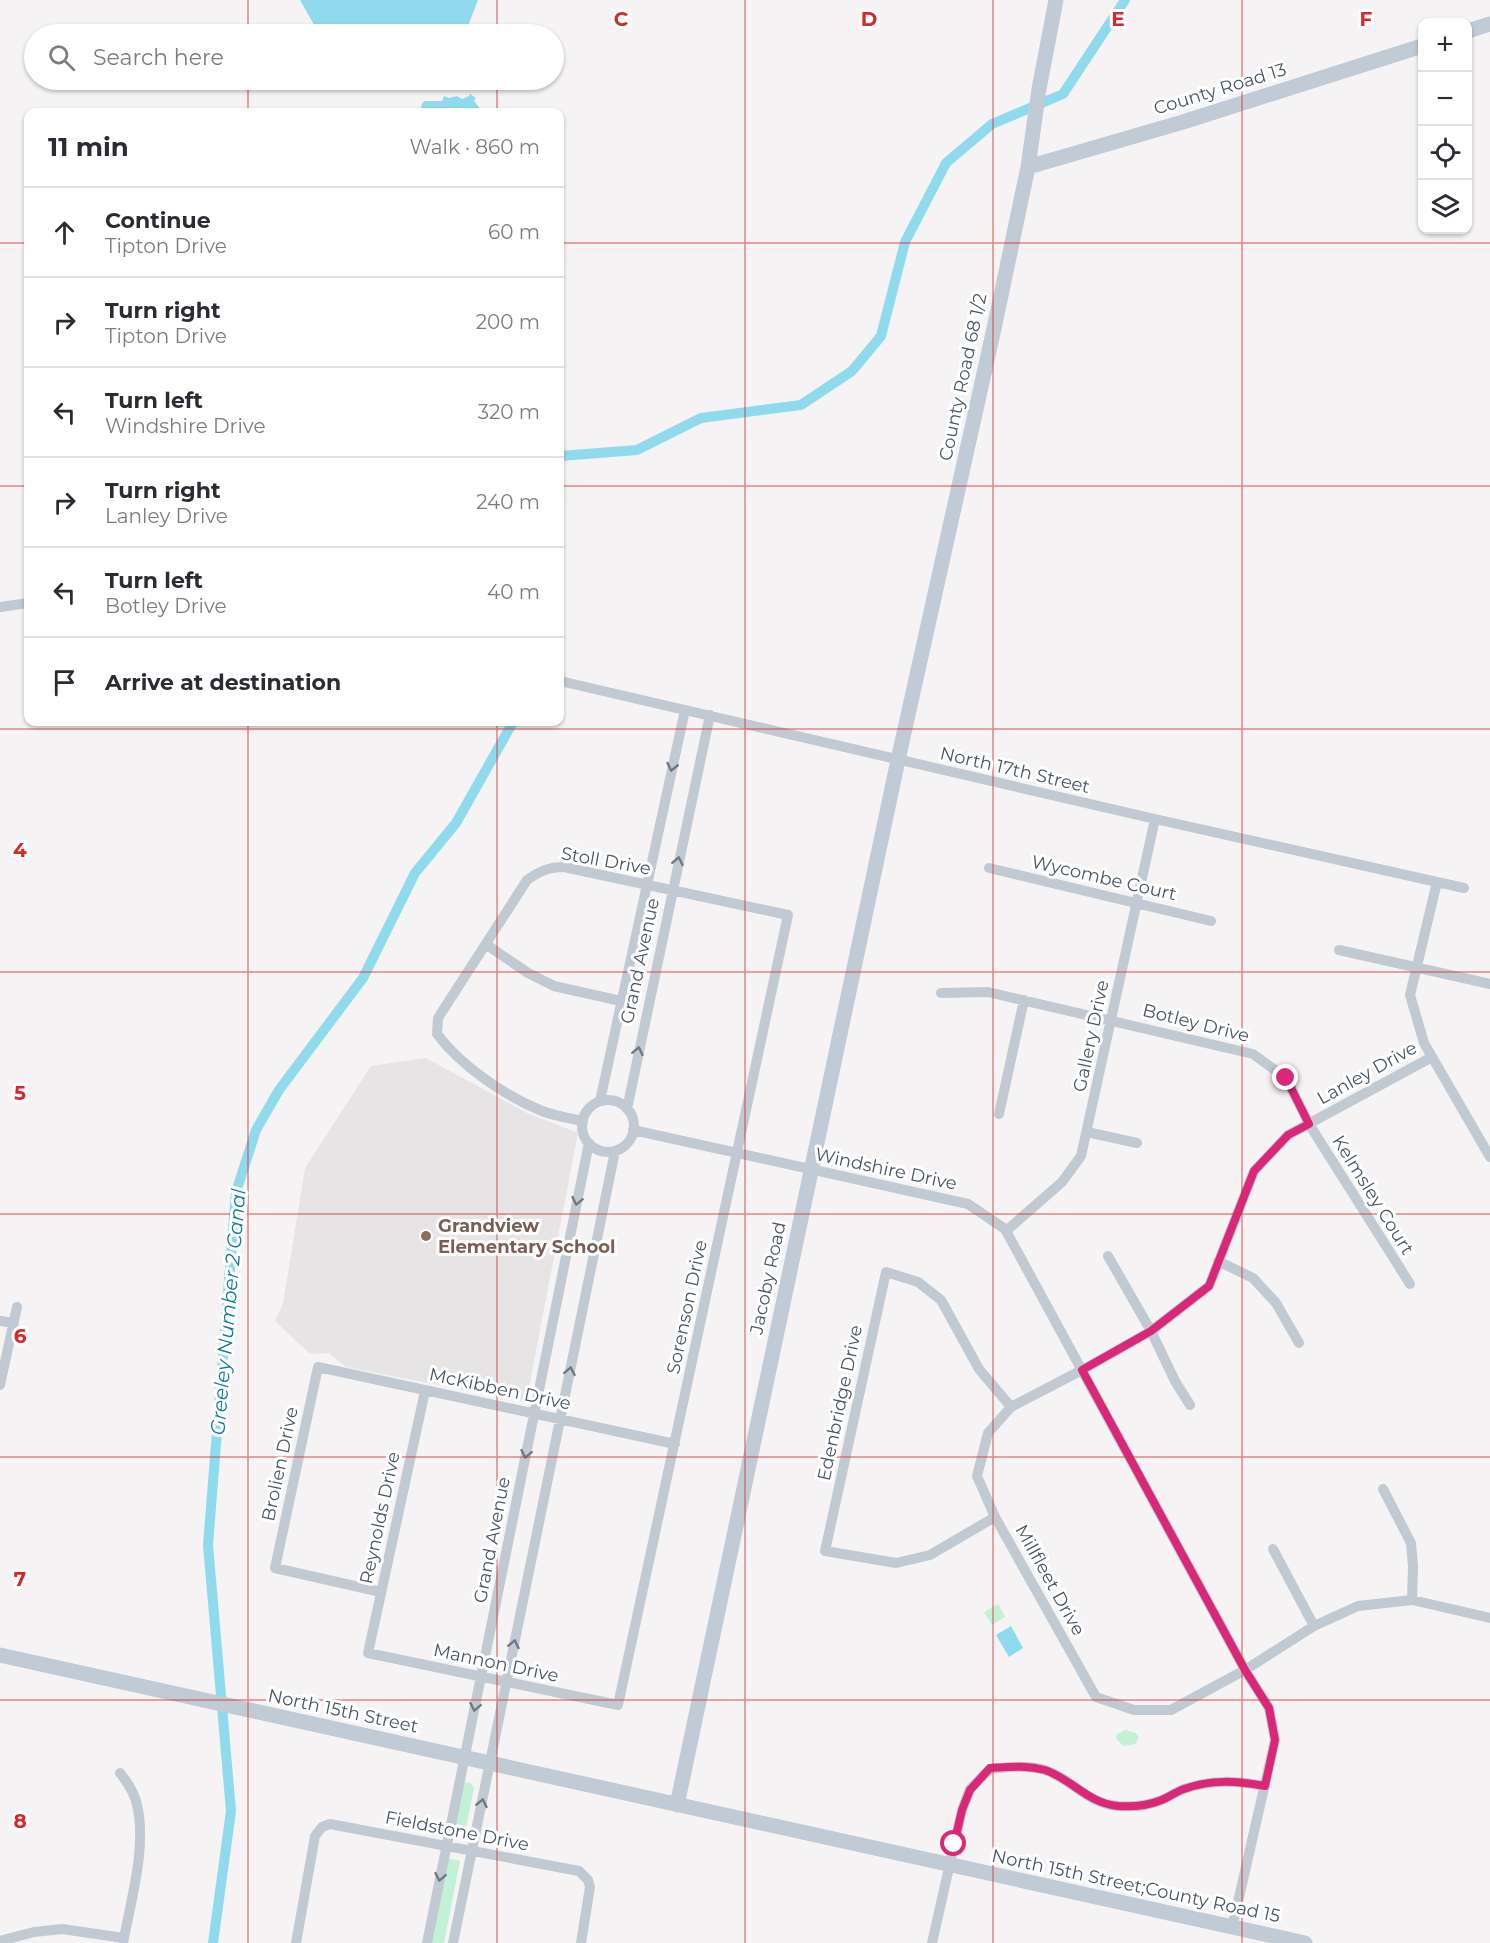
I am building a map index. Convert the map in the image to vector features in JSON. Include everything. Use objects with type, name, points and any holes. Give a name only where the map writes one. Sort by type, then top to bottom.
[{"type":"street","name":"County Road 68 1/2","points":[[898,760],[1028,166],[1033,123],[1056,0]]},
{"type":"street","points":[[1472,29],[1490,24]]},
{"type":"street","name":"County Road 13","points":[[1028,166],[1183,122],[1418,47]]},
{"type":"street","points":[[0,607],[24,604]]},
{"type":"street","name":"North 17th Street","points":[[564,682],[1464,888]]},
{"type":"street","name":"Grand Avenue","points":[[600,1101],[685,710]]},
{"type":"street","name":"Grand Avenue","points":[[627,1109],[710,716]]},
{"type":"street","name":"Jacoby Road","points":[[677,1804],[898,760]]},
{"type":"street","name":"Gallery Drive","points":[[1006,1231],[1062,1182],[1081,1156],[1155,819]]},
{"type":"street","name":"Stoll Drive","points":[[583,1121],[554,1114],[518,1100],[484,1078],[437,1034],[438,1018],[527,880],[545,869],[564,867],[788,915]]},
{"type":"street","name":"Wycombe Court","points":[[989,868],[1211,921]]},
{"type":"street","points":[[1437,882],[1410,995],[1424,1043],[1490,1157]]},
{"type":"street","name":"Sorenson Drive","points":[[618,1705],[788,915]]},
{"type":"street","points":[[487,945],[528,973],[554,986],[621,1001]]},
{"type":"street","points":[[1339,950],[1490,984]]},
{"type":"street","name":"Botley Drive","points":[[941,993],[988,992],[1253,1054],[1286,1078],[1309,1124]]},
{"type":"street","points":[[999,1114],[1024,1000]]},
{"type":"street","name":"Lanley Drive","points":[[1082,1370],[1151,1331],[1209,1286],[1254,1171],[1288,1135],[1432,1057]]},
{"type":"street","points":[[453,1943],[615,1151],[628,1141],[633,1130],[631,1116],[627,1109],[620,1103],[600,1101],[588,1109],[583,1121],[583,1133],[589,1143],[598,1150],[615,1151]]},
{"type":"street","name":"Kelmsley Court","points":[[1309,1124],[1410,1284]]},
{"type":"street","name":"Windshire Drive","points":[[633,1130],[968,1204],[1006,1231],[1245,1670],[1269,1708],[1275,1740],[1232,1928]]},
{"type":"street","points":[[1087,1132],[1137,1143]]},
{"type":"street","name":"Grand Avenue","points":[[427,1943],[589,1143]]},
{"type":"street","points":[[1108,1256],[1151,1331],[1174,1381],[1190,1405]]},
{"type":"street","points":[[1218,1261],[1253,1278],[1276,1303],[1299,1343]]},
{"type":"street","name":"Edenbridge Drive","points":[[996,1517],[930,1555],[896,1563],[825,1551],[886,1272],[918,1282],[941,1300],[979,1369],[1011,1407]]},
{"type":"street","points":[[0,1385],[17,1307]]},
{"type":"street","points":[[0,1321],[14,1323]]},
{"type":"street","name":"McKibben Drive","points":[[318,1367],[675,1444]]},
{"type":"street","name":"Brolien Drive","points":[[318,1367],[275,1568],[381,1592]]},
{"type":"street","name":"Millfleet Drive","points":[[1082,1370],[1011,1407],[988,1433],[977,1476],[996,1517],[1096,1697],[1134,1710],[1171,1710],[1245,1670],[1314,1626],[1358,1606],[1412,1600],[1490,1618]]},
{"type":"street","name":"Reynolds Drive","points":[[368,1653],[425,1391]]},
{"type":"street","points":[[1383,1489],[1410,1543],[1413,1566],[1412,1600]]},
{"type":"street","points":[[1273,1549],[1314,1626]]},
{"type":"street","name":"Mannon Drive","points":[[368,1653],[618,1705]]},
{"type":"street","name":"North 15th Street","points":[[0,1655],[677,1804]]},
{"type":"street","points":[[932,1943],[962,1810],[970,1790],[990,1768],[1022,1766],[1046,1771],[1092,1800],[1115,1806],[1137,1806],[1159,1801],[1183,1789],[1207,1783],[1232,1780],[1265,1786]]},
{"type":"street","points":[[0,1941],[34,1932],[62,1929],[124,1940],[140,1841],[136,1799],[120,1773]]},
{"type":"street","name":"North 15th Street;County Road 15","points":[[677,1804],[1305,1943]]},
{"type":"street","name":"Fieldstone Drive","points":[[296,1943],[315,1836],[322,1827],[330,1824],[574,1869],[585,1877],[590,1887],[581,1943]]},
{"type":"shaded area","name":"Grandview Elementary School","points":[[426,1058],[527,1113],[578,1133],[526,1402],[346,1367],[329,1353],[310,1354],[275,1321],[283,1304],[305,1168],[371,1066]]},
{"type":"green space","points":[[998,1604],[1005,1617],[992,1625],[984,1612]]},
{"type":"green space","points":[[1125,1730],[1136,1733],[1139,1737],[1135,1744],[1124,1746],[1117,1740],[1116,1735]]},
{"type":"green space","points":[[464,1782],[471,1783],[474,1788],[465,1833],[454,1831]]},
{"type":"green space","points":[[446,1858],[460,1861],[444,1943],[430,1943]]},
{"type":"water","points":[[300,0],[478,0],[469,24],[314,24]]},
{"type":"water","points":[[470,94],[476,98],[474,101],[480,108],[421,108],[424,101],[442,101],[444,96],[449,98],[457,96],[462,99]]},
{"type":"water","points":[[1011,1626],[1023,1648],[1009,1657],[996,1635]]},
{"type":"waterway","name":"Greeley Number 2 Canal","points":[[564,456],[637,450],[701,418],[801,405],[852,371],[881,336],[905,242],[946,163],[992,124],[1063,94],[1125,0]]},
{"type":"waterway","name":"Greeley Number 2 Canal","points":[[213,1943],[231,1811],[208,1545],[236,1192],[256,1130],[279,1090],[363,978],[415,873],[456,823],[511,726]]},
{"type":"place","name":"Grandview Elementary School","points":[[426,1236]]},
{"type":"route","points":[[954,1844],[962,1810],[970,1790],[990,1768],[1022,1766],[1046,1771],[1066,1781],[1092,1800],[1115,1806],[1137,1806],[1159,1801],[1183,1789],[1207,1783],[1232,1780],[1265,1786],[1275,1740],[1269,1708],[1245,1670],[1082,1370],[1151,1331],[1209,1286],[1254,1171],[1288,1135],[1309,1124],[1286,1078]]}]
